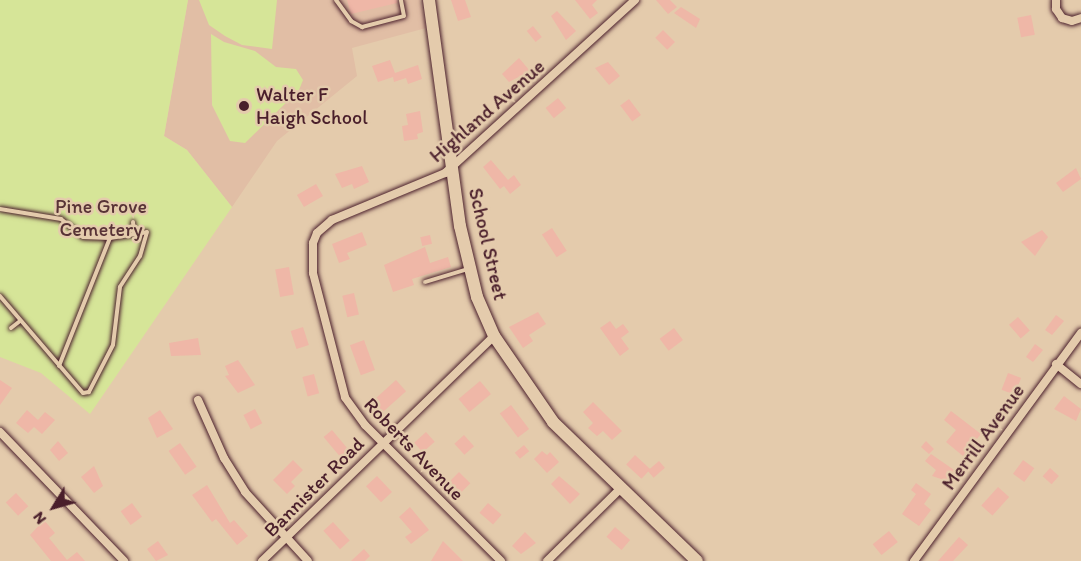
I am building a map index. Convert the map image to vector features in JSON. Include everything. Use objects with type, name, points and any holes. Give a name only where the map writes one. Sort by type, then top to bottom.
[{"type":"street","name":"School Street","points":[[429,0],[452,167],[469,269],[494,336],[538,404],[620,489],[697,561]]},
{"type":"street","name":"Highland Avenue","points":[[314,238],[332,220],[452,167],[635,0]]},
{"type":"street","points":[[1056,0],[1056,9],[1062,18],[1072,21],[1081,18]]},
{"type":"street","name":"Roberts Avenue","points":[[314,238],[313,273],[340,386],[358,417],[501,561]]},
{"type":"street","name":"Merrill Avenue","points":[[914,561],[1056,364],[1081,333]]},
{"type":"street","name":"Bannister Road","points":[[262,561],[382,442],[494,336]]},
{"type":"street","points":[[1056,364],[1081,384]]},
{"type":"street","points":[[198,400],[235,477],[286,539],[308,561]]},
{"type":"street","points":[[0,432],[124,561]]},
{"type":"street","points":[[547,561],[620,489]]},
{"type":"lane","points":[[336,0],[351,21],[362,27],[404,16],[400,0]]},
{"type":"lane","points":[[0,209],[61,219],[83,237],[110,238],[147,232],[146,244],[120,288],[113,345],[89,392],[83,393],[0,296]]},
{"type":"lane","points":[[133,222],[134,234]]},
{"type":"lane","points":[[59,366],[110,238]]},
{"type":"lane","points":[[425,282],[469,269]]},
{"type":"lane","points":[[11,328],[20,321]]},
{"type":"shaded area","name":"Walter F Haigh School","points":[[188,0],[420,0],[426,28],[352,48],[357,76],[277,141],[232,207],[187,150],[164,136]]},
{"type":"green space","name":"Pine Grove Cemetery","points":[[0,0],[188,0],[164,136],[187,150],[232,207],[90,414],[41,373],[0,357]]},
{"type":"green space","points":[[199,0],[277,0],[272,49],[242,45],[225,36],[209,25]]},
{"type":"green space","points":[[211,34],[224,42],[255,51],[276,67],[296,69],[303,80],[299,90],[245,143],[230,141],[212,105]]},
{"type":"building","points":[[347,0],[397,0],[397,3],[351,14]]},
{"type":"building","points":[[451,0],[465,0],[471,17],[458,21]]},
{"type":"building","points":[[575,0],[597,0],[592,5],[598,13],[590,19]]},
{"type":"building","points":[[656,0],[670,0],[677,7],[668,14]]},
{"type":"building","points":[[681,7],[700,19],[696,28],[674,13]]},
{"type":"building","points":[[557,11],[576,31],[566,40],[551,16]]},
{"type":"building","points":[[1031,15],[1035,35],[1021,37],[1017,18]]},
{"type":"building","points":[[533,26],[542,37],[536,42],[527,31]]},
{"type":"building","points":[[663,30],[675,42],[667,50],[655,38]]},
{"type":"building","points":[[519,58],[530,71],[509,82],[502,74]]},
{"type":"building","points":[[390,60],[395,73],[418,65],[422,79],[408,84],[406,78],[394,82],[393,77],[378,82],[372,66]]},
{"type":"building","points":[[608,62],[620,76],[609,85],[595,68]]},
{"type":"building","points":[[558,98],[566,108],[554,118],[546,108]]},
{"type":"building","points":[[629,99],[641,115],[632,122],[620,106]]},
{"type":"building","points":[[420,111],[423,132],[417,134],[418,139],[404,141],[402,126],[408,125],[406,114]]},
{"type":"building","points":[[491,160],[508,180],[514,175],[521,185],[510,194],[504,186],[500,189],[483,167]]},
{"type":"building","points":[[362,166],[369,182],[354,189],[352,184],[342,188],[335,174]]},
{"type":"building","points":[[1076,168],[1081,179],[1063,192],[1056,183]]},
{"type":"building","points":[[316,184],[323,196],[304,207],[297,195]]},
{"type":"building","points":[[552,228],[567,251],[557,257],[542,235]]},
{"type":"building","points":[[1042,230],[1048,237],[1035,256],[1021,242]]},
{"type":"building","points":[[362,232],[367,245],[347,253],[350,259],[339,263],[332,244]]},
{"type":"building","points":[[430,235],[432,244],[422,246],[420,237]]},
{"type":"building","points":[[425,247],[430,263],[448,257],[451,267],[412,279],[414,285],[393,292],[384,265]]},
{"type":"building","points":[[289,267],[294,295],[280,297],[275,269]]},
{"type":"building","points":[[354,293],[359,314],[347,317],[342,296]]},
{"type":"building","points":[[538,312],[546,324],[529,335],[533,341],[523,348],[509,327]]},
{"type":"building","points":[[1056,315],[1064,321],[1052,335],[1045,330]]},
{"type":"building","points":[[1018,317],[1030,331],[1021,338],[1009,325]]},
{"type":"building","points":[[610,321],[616,329],[623,324],[629,332],[621,338],[629,349],[620,356],[600,328]]},
{"type":"building","points":[[303,327],[309,345],[297,349],[291,331]]},
{"type":"building","points":[[674,328],[683,340],[669,351],[660,339]]},
{"type":"building","points":[[198,338],[201,355],[171,356],[169,343]]},
{"type":"building","points":[[364,340],[375,370],[361,375],[350,345]]},
{"type":"building","points":[[1035,344],[1043,350],[1033,362],[1026,357]]},
{"type":"building","points":[[238,360],[255,385],[238,393],[225,376],[229,375],[225,366]]},
{"type":"building","points":[[1008,373],[1021,378],[1015,395],[1002,390]]},
{"type":"building","points":[[314,374],[319,393],[308,396],[302,377]]},
{"type":"building","points":[[0,380],[12,388],[0,405]]},
{"type":"building","points":[[396,380],[406,391],[382,413],[372,401]]},
{"type":"building","points":[[480,381],[491,394],[469,412],[459,399]]},
{"type":"building","points":[[1064,396],[1081,409],[1076,421],[1054,409]]},
{"type":"building","points":[[593,402],[622,431],[612,440],[603,431],[597,436],[588,428],[593,423],[583,412]]},
{"type":"building","points":[[511,405],[529,429],[518,437],[500,413]]},
{"type":"building","points":[[255,409],[262,423],[251,429],[243,415]]},
{"type":"building","points":[[27,410],[38,420],[45,412],[55,420],[42,434],[34,427],[28,433],[16,423]]},
{"type":"building","points":[[160,410],[173,429],[157,438],[148,418]]},
{"type":"building","points":[[951,411],[981,434],[963,456],[946,442],[956,430],[944,420]]},
{"type":"building","points":[[332,430],[351,453],[343,460],[324,437]]},
{"type":"building","points":[[426,432],[435,442],[423,452],[414,443]]},
{"type":"building","points":[[464,435],[474,446],[464,455],[454,444]]},
{"type":"building","points":[[58,441],[68,453],[59,461],[50,450]]},
{"type":"building","points":[[926,441],[934,449],[929,454],[921,447]]},
{"type":"building","points":[[180,443],[197,467],[185,475],[169,451]]},
{"type":"building","points":[[524,445],[529,451],[520,459],[515,453]]},
{"type":"building","points":[[542,451],[547,455],[550,452],[559,462],[547,473],[534,459]]},
{"type":"building","points":[[931,454],[957,472],[950,482],[932,476],[936,470],[925,461]]},
{"type":"building","points":[[635,455],[650,469],[641,479],[626,465]]},
{"type":"building","points":[[293,460],[303,470],[291,482],[295,486],[287,494],[273,480]]},
{"type":"building","points":[[1023,460],[1034,468],[1024,482],[1013,474]]},
{"type":"building","points":[[659,461],[665,468],[654,478],[648,471]]},
{"type":"building","points":[[94,466],[103,486],[94,493],[81,477]]},
{"type":"building","points":[[1050,468],[1059,476],[1052,484],[1043,476]]},
{"type":"building","points":[[459,472],[470,483],[461,493],[450,481]]},
{"type":"building","points":[[377,476],[392,492],[381,502],[366,486]]},
{"type":"building","points":[[559,476],[580,494],[570,504],[551,484]]},
{"type":"building","points":[[916,483],[931,494],[924,504],[931,510],[919,526],[902,514],[916,494],[911,490]]},
{"type":"building","points":[[207,485],[230,523],[234,520],[248,536],[237,545],[216,519],[212,522],[192,495]]},
{"type":"building","points":[[998,487],[1009,497],[992,516],[981,506]]},
{"type":"building","points":[[16,493],[28,506],[18,516],[6,503]]},
{"type":"building","points":[[132,503],[142,517],[131,525],[121,511]]},
{"type":"building","points":[[488,503],[502,515],[493,525],[479,513]]},
{"type":"building","points":[[410,507],[429,530],[411,544],[405,537],[412,532],[399,517]]},
{"type":"building","points":[[44,520],[55,533],[49,538],[67,560],[77,552],[85,561],[51,561],[30,535]]},
{"type":"building","points":[[333,522],[350,541],[340,549],[323,531]]},
{"type":"building","points":[[615,527],[630,540],[622,550],[606,537]]},
{"type":"building","points":[[889,531],[898,542],[881,555],[873,544]]},
{"type":"building","points":[[525,532],[536,543],[521,554],[512,546]]},
{"type":"building","points":[[959,537],[968,545],[953,561],[938,561]]},
{"type":"building","points":[[158,541],[168,555],[156,561],[147,549]]},
{"type":"building","points":[[443,541],[463,561],[431,561]]},
{"type":"building","points":[[364,549],[370,556],[365,561],[351,561]]},
{"type":"place","name":"Walter F Haigh School","points":[[244,106]]}]
